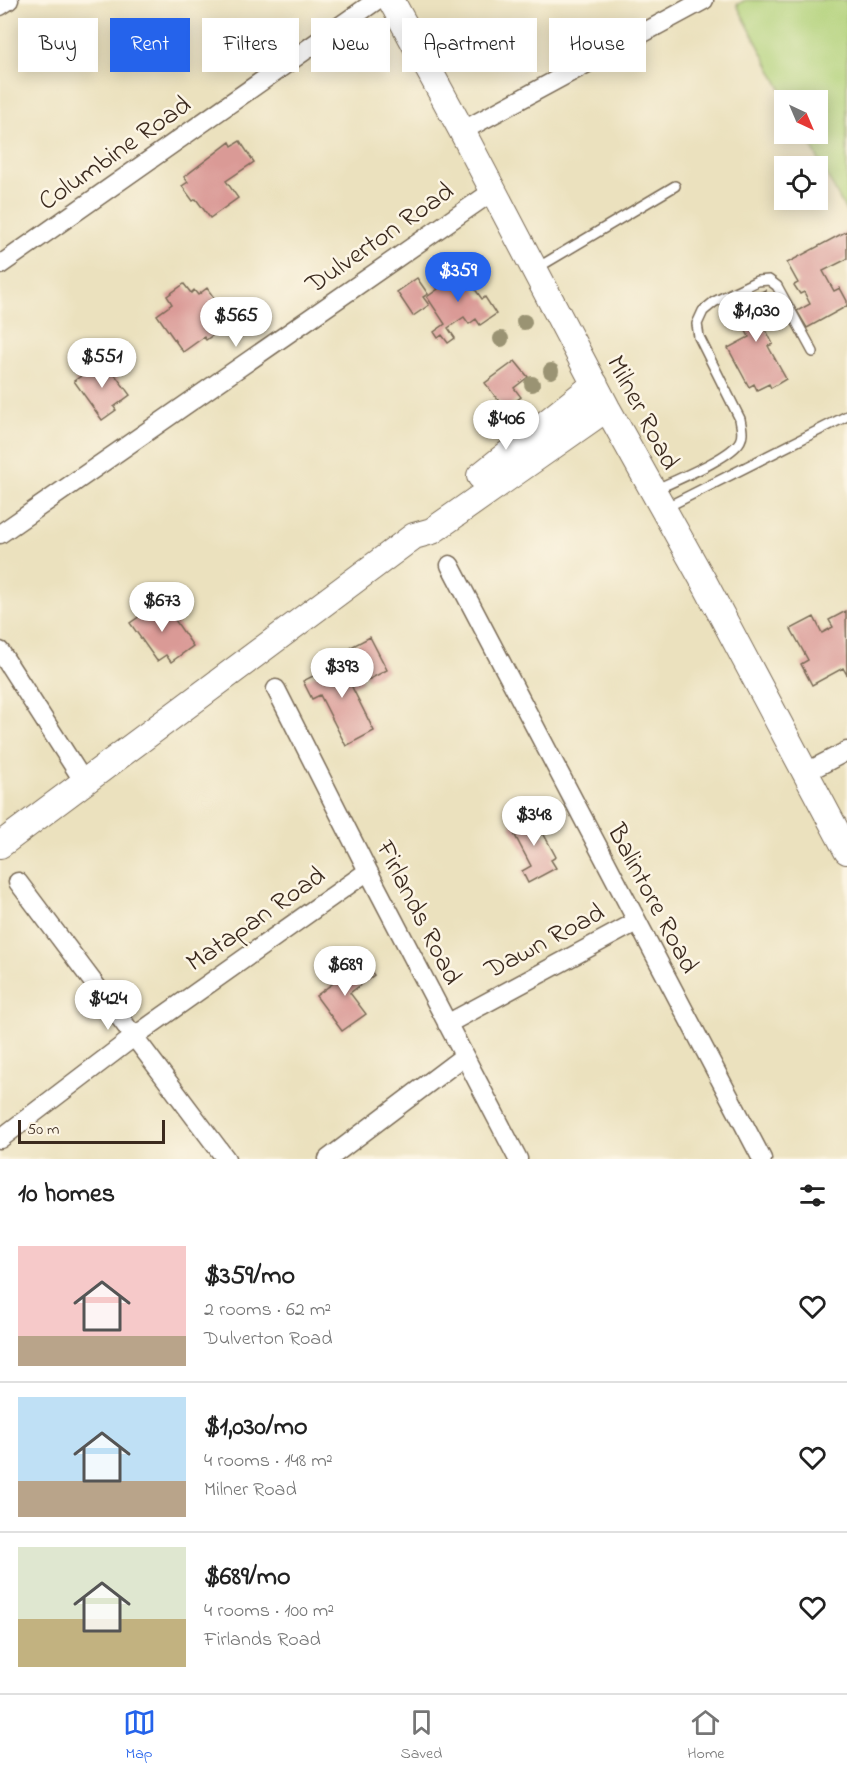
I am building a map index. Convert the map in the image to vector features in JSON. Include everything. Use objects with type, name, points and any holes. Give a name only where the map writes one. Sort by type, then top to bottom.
[{"type":"street","points":[[0,6],[9,0]]},
{"type":"street","name":"Columbine Road","points":[[0,265],[376,0]]},
{"type":"street","name":"Milner Road","points":[[391,0],[607,408],[704,582],[847,852]]},
{"type":"street","points":[[462,131],[704,0]]},
{"type":"street","name":"Dulverton Road","points":[[0,534],[493,191]]},
{"type":"street","points":[[414,536],[424,520],[595,384]]},
{"type":"street","points":[[0,845],[414,536],[432,531],[607,408]]},
{"type":"street","name":"Balintore Road","points":[[450,565],[762,1159]]},
{"type":"street","points":[[0,651],[84,782]]},
{"type":"street","name":"Firlands Road","points":[[276,689],[518,1159]]},
{"type":"street","points":[[806,773],[847,750]]},
{"type":"street","name":"Matapan Road","points":[[0,1139],[135,1036],[368,871]]},
{"type":"street","points":[[18,882],[226,1159]]},
{"type":"street","name":"Dawn Road","points":[[447,1024],[636,922]]},
{"type":"street","points":[[328,1159],[464,1057]]},
{"type":"lane","points":[[535,270],[675,186]]},
{"type":"lane","points":[[658,500],[734,448],[740,441],[742,430],[740,418],[699,337],[697,324],[703,311],[714,302],[757,281],[769,280],[781,291],[813,352]]},
{"type":"lane","points":[[658,500],[847,416]]},
{"type":"green space","points":[[745,0],[847,0],[847,213],[828,177],[828,156],[817,156],[810,144],[828,144],[828,90],[782,90],[737,5]]},
{"type":"building","points":[[240,141],[254,162],[226,181],[238,198],[210,218],[196,199],[193,201],[182,186],[188,182],[184,177],[230,142],[232,146]]},
{"type":"building","points":[[847,231],[847,259],[823,271],[834,291],[840,288],[847,301],[847,306],[807,328],[797,311],[810,304],[804,292],[800,294],[794,285],[798,283],[787,263]]},
{"type":"building","points":[[459,267],[482,299],[485,297],[496,314],[480,325],[476,319],[469,324],[464,317],[448,328],[455,338],[448,343],[442,335],[438,338],[434,332],[445,324],[427,297],[438,289],[434,284]]},
{"type":"building","points":[[417,278],[428,294],[423,297],[429,305],[413,316],[397,292]]},
{"type":"building","points":[[184,284],[191,293],[194,290],[198,295],[207,288],[227,316],[213,326],[217,332],[206,340],[204,337],[183,352],[157,315],[172,304],[167,296]]},
{"type":"building","points":[[765,290],[778,316],[763,324],[773,344],[768,346],[786,379],[771,388],[769,384],[757,390],[754,384],[749,387],[728,348],[749,337],[742,323],[738,325],[729,309]]},
{"type":"building","points":[[104,360],[130,395],[114,407],[116,410],[102,420],[74,381]]},
{"type":"building","points":[[515,361],[528,377],[514,388],[521,397],[505,409],[485,383]]},
{"type":"building","points":[[162,601],[193,646],[171,662],[166,655],[157,661],[130,623]]},
{"type":"building","points":[[846,611],[847,675],[843,668],[812,685],[801,664],[808,660],[791,629],[814,617],[822,633],[833,627],[829,620]]},
{"type":"building","points":[[370,637],[387,670],[368,680],[351,647]]},
{"type":"building","points":[[351,657],[363,681],[352,687],[374,731],[346,746],[320,695],[312,699],[303,681]]},
{"type":"building","points":[[537,812],[546,829],[542,831],[556,857],[551,860],[556,868],[528,883],[522,871],[531,866],[510,826]]},
{"type":"building","points":[[363,961],[374,975],[350,993],[366,1014],[342,1031],[316,996]]}]
